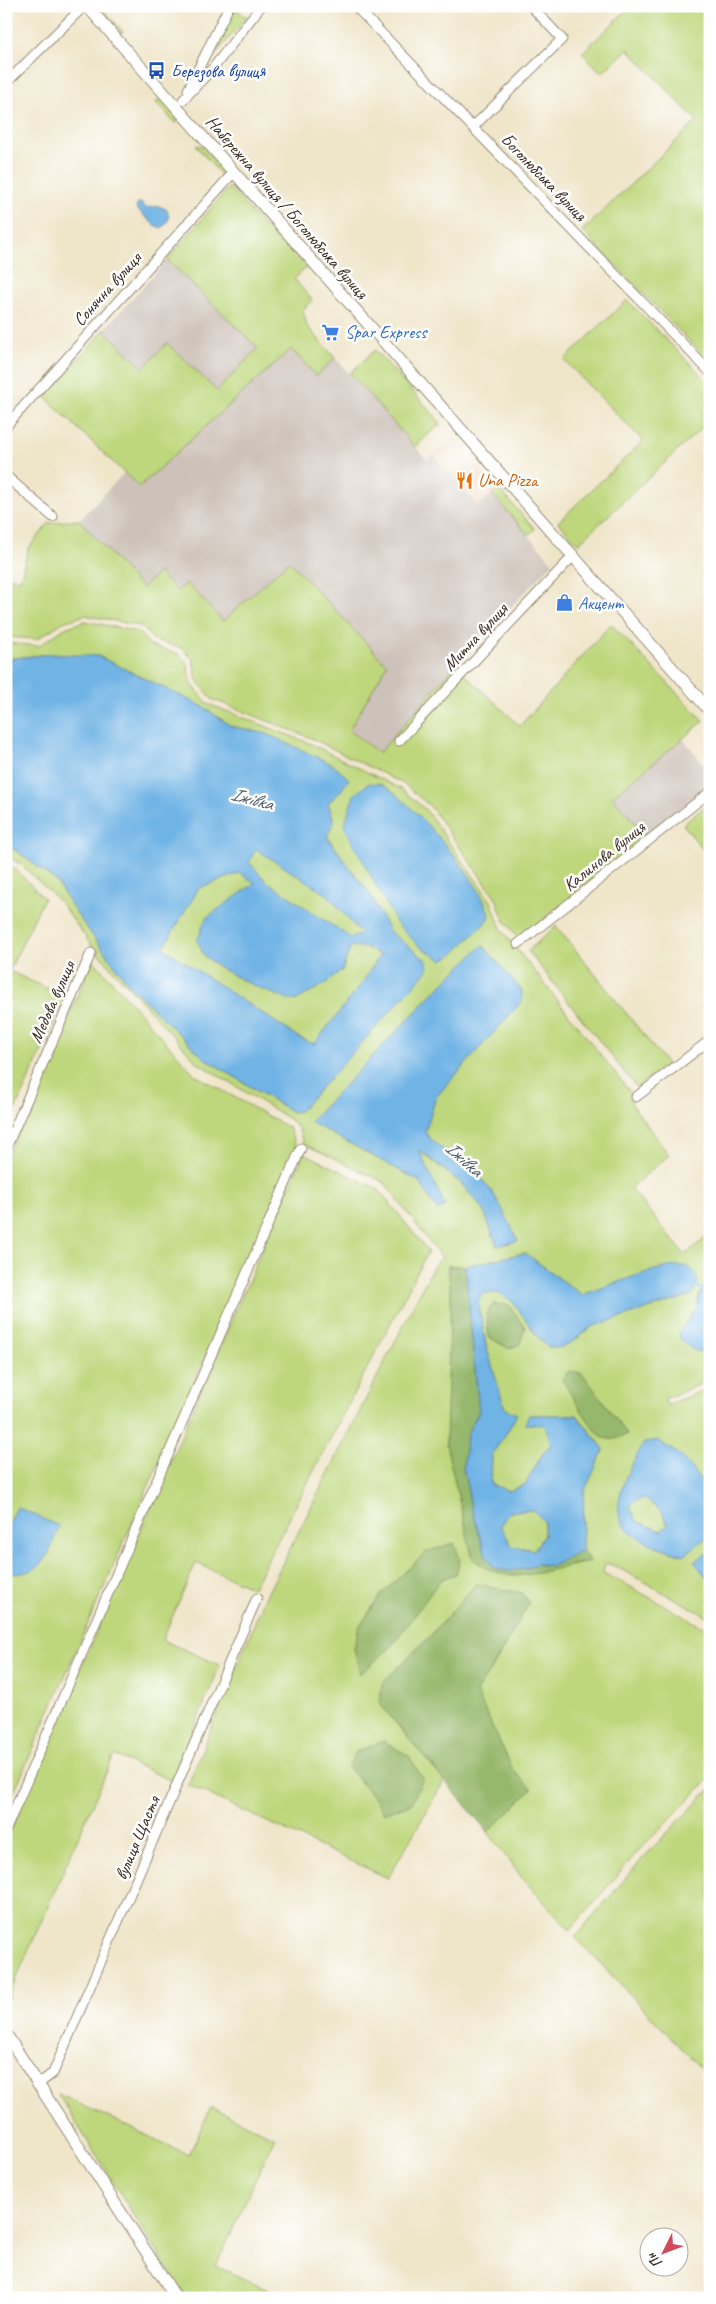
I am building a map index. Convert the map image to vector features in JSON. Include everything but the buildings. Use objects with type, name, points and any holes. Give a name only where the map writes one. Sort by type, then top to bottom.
[{"type":"street","points":[[6,83],[85,6]]},
{"type":"street","name":"Набережна вулиця / Боголюбська вулиця","points":[[85,6],[180,103],[233,173],[574,555],[710,711]]},
{"type":"street","points":[[180,103],[229,6]]},
{"type":"street","points":[[180,103],[214,67],[261,6]]},
{"type":"street","name":"Боголюбська вулиця","points":[[355,6],[710,372]]},
{"type":"street","points":[[472,127],[562,39],[531,6]]},
{"type":"street","name":"Сонячна вулиця","points":[[6,426],[233,173]]},
{"type":"street","points":[[6,476],[53,517]]},
{"type":"street","name":"Митна вулиця","points":[[399,741],[574,555]]},
{"type":"street","name":"Калинова вулиця","points":[[518,944],[710,792]]},
{"type":"street","name":"Медова вулиця","points":[[6,1148],[91,953]]},
{"type":"street","points":[[636,1097],[710,1040]]},
{"type":"street","points":[[6,1829],[301,1148]]},
{"type":"street","name":"вулиця Щастя","points":[[37,2085],[53,2073],[257,1598]]},
{"type":"street","points":[[6,2034],[37,2085],[176,2298]]},
{"type":"shaded area","points":[[167,260],[258,348],[217,391],[167,343],[143,368],[104,330]]},
{"type":"shaded area","points":[[291,349],[316,375],[335,358],[427,460],[433,455],[478,506],[492,494],[553,563],[455,665],[380,753],[349,730],[289,561],[223,621],[187,583],[178,591],[142,588],[79,520],[125,472],[139,487]]},
{"type":"shaded area","points":[[453,437],[498,488],[479,506],[433,455]]},
{"type":"shaded area","points":[[682,738],[710,771],[710,785],[647,836],[611,797]]},
{"type":"green space","points":[[631,6],[710,6],[710,362],[582,231],[697,121],[628,49],[602,73],[582,53]]},
{"type":"green space","points":[[101,7],[123,32],[119,33],[99,9]]},
{"type":"green space","points":[[235,8],[244,16],[248,16],[211,59]]},
{"type":"green space","points":[[161,98],[179,117],[176,124],[156,102]]},
{"type":"green space","points":[[201,145],[223,169],[223,177],[196,146]]},
{"type":"green space","points":[[229,187],[275,238],[288,246],[307,267],[294,279],[312,300],[303,310],[307,326],[335,358],[316,376],[291,349],[139,487],[45,397],[104,330],[143,368],[167,343],[217,391],[258,348],[167,260]]},
{"type":"green space","points":[[627,300],[710,384],[710,420],[578,544],[558,522],[643,441],[564,360]]},
{"type":"green space","points":[[375,350],[441,423],[415,447],[350,373]]},
{"type":"green space","points":[[498,488],[535,529],[528,535],[492,494]]},
{"type":"green space","points":[[79,520],[142,588],[159,572],[177,591],[187,583],[223,621],[289,561],[387,665],[349,730],[379,753],[455,665],[520,726],[611,624],[704,721],[612,797],[647,836],[519,939],[503,918],[496,898],[430,806],[404,784],[311,738],[212,699],[197,680],[193,659],[182,648],[154,640],[141,626],[85,615],[63,622],[37,639],[6,637],[6,576],[20,580],[28,549],[49,523]]},
{"type":"green space","points":[[85,621],[138,632],[151,646],[179,654],[187,662],[191,683],[208,704],[309,743],[401,789],[426,810],[491,901],[501,929],[630,1092],[632,1105],[669,1155],[630,1188],[685,1255],[710,1234],[707,1257],[710,1282],[699,1295],[697,1307],[679,1333],[703,1352],[710,1349],[710,1380],[664,1399],[667,1405],[710,1388],[710,1491],[681,1456],[657,1440],[644,1443],[617,1511],[658,1547],[683,1555],[710,1535],[710,1551],[694,1562],[710,1581],[710,1618],[615,1566],[605,1563],[603,1574],[620,1581],[710,1631],[710,1778],[639,1850],[570,1930],[522,1878],[488,1832],[532,1789],[513,1770],[475,1692],[491,1670],[529,1603],[476,1584],[432,1634],[380,1704],[444,1781],[388,1878],[188,1785],[264,1600],[434,1265],[442,1258],[384,1182],[304,1144],[298,1128],[289,1119],[198,1063],[95,950],[60,902],[21,864],[6,857],[6,846],[17,851],[56,881],[76,913],[130,986],[204,1058],[292,1112],[426,961],[389,931],[371,896],[327,836],[334,821],[328,803],[340,792],[267,734],[231,726],[202,706],[51,654],[6,659],[6,643],[39,646],[65,628]],"holes":[[[490,912],[489,919],[452,955]],[[522,1001],[436,1097],[424,1132],[518,1241],[497,1246],[483,1209],[461,1183],[417,1149],[445,1206],[438,1210],[419,1181],[311,1122]],[[525,1253],[582,1295],[669,1267],[692,1295],[591,1327],[571,1343],[556,1348],[545,1344],[536,1335],[520,1310],[510,1299],[498,1293],[482,1293],[478,1302],[486,1345],[509,1429],[492,1454],[491,1484],[509,1491],[525,1485],[542,1455],[551,1444],[545,1424],[529,1415],[577,1415],[604,1449],[584,1492],[582,1550],[589,1562],[564,1567],[473,1559],[446,1444],[451,1294],[448,1266],[465,1266]],[[456,1573],[441,1579],[354,1649],[359,1627],[381,1595],[403,1575]],[[348,1766],[411,1804],[381,1797],[368,1790]]]},
{"type":"green space","points":[[710,803],[710,859],[683,824]]},
{"type":"green space","points":[[256,849],[328,895],[361,934],[351,939],[266,881],[248,862]]},
{"type":"green space","points":[[6,866],[16,870],[44,898],[9,971],[66,997],[6,1130]]},
{"type":"green space","points":[[240,873],[256,883],[206,918],[342,971],[351,946],[369,948],[380,955],[361,985],[314,1044],[301,1039],[163,948],[199,888]]},
{"type":"green space","points":[[556,926],[667,1064],[637,1088],[528,951]]},
{"type":"green space","points":[[93,960],[195,1075],[289,1128],[297,1148],[6,1810],[6,1158]]},
{"type":"green space","points":[[304,1153],[379,1190],[428,1251],[253,1588],[196,1563],[162,1640],[220,1665],[172,1781],[114,1755],[6,2002],[6,1841]]},
{"type":"green space","points":[[448,1266],[465,1266],[479,1411],[467,1434],[463,1467],[472,1511],[486,1555],[524,1569],[537,1564],[552,1566],[582,1550],[590,1562],[544,1572],[516,1575],[502,1574],[488,1569],[473,1559],[446,1444],[451,1294]]},
{"type":"green space","points":[[493,1304],[509,1305],[525,1327],[520,1344],[509,1349],[489,1337],[486,1315]]},
{"type":"green space","points":[[569,1371],[582,1373],[627,1434],[619,1438],[610,1439],[604,1438],[594,1429],[562,1379]]},
{"type":"green space","points":[[644,1498],[662,1512],[668,1525],[661,1531],[636,1521],[629,1506],[635,1501]]},
{"type":"green space","points":[[533,1510],[544,1521],[544,1535],[534,1550],[512,1546],[500,1526],[509,1512]]},
{"type":"green space","points":[[454,1543],[460,1559],[456,1574],[441,1579],[390,1648],[360,1674],[354,1649],[359,1627],[381,1595],[426,1552]]},
{"type":"green space","points":[[476,1584],[522,1593],[529,1603],[491,1670],[476,1692],[513,1770],[532,1789],[488,1832],[380,1704],[382,1683],[432,1634]]},
{"type":"green space","points":[[383,1741],[409,1756],[423,1779],[411,1804],[384,1813],[376,1800],[348,1766],[356,1752]]},
{"type":"green space","points":[[710,1789],[710,2078],[575,1937],[645,1856]]},
{"type":"green space","points":[[58,2094],[189,2155],[211,2107],[275,2137],[216,2266],[285,2298],[186,2298]]},
{"type":"water","points":[[138,203],[141,203],[146,208],[159,206],[166,209],[168,220],[161,228],[154,225],[136,208]]},
{"type":"water","points":[[51,654],[98,656],[202,706],[231,726],[267,734],[332,764],[349,779],[340,792],[328,803],[334,821],[327,837],[371,896],[389,931],[427,961],[428,970],[300,1111],[292,1112],[204,1058],[130,986],[76,913],[56,881],[17,851],[6,846],[6,659]],"holes":[[[256,849],[328,895],[361,934],[351,938],[266,881],[249,862]],[[240,873],[255,883],[206,918],[197,941],[204,955],[221,969],[273,994],[295,1001],[325,984],[342,970],[351,946],[369,948],[380,955],[361,985],[314,1044],[301,1039],[163,948],[199,888]]]},
{"type":"water","points":[[369,783],[380,784],[393,792],[427,824],[463,867],[486,906],[489,919],[452,955],[442,960],[419,946],[397,924],[344,826],[354,795]]},
{"type":"water","points":[[483,945],[522,991],[522,1001],[436,1097],[425,1132],[442,1149],[475,1172],[495,1196],[518,1241],[497,1246],[483,1209],[461,1183],[419,1150],[445,1206],[437,1210],[419,1181],[310,1122],[438,988]]},
{"type":"water","points":[[525,1253],[582,1295],[647,1272],[673,1266],[690,1268],[697,1279],[692,1295],[591,1327],[568,1345],[559,1348],[548,1347],[538,1337],[512,1301],[499,1293],[482,1293],[478,1302],[486,1345],[505,1409],[517,1414],[492,1454],[491,1484],[509,1491],[525,1485],[542,1455],[551,1444],[545,1425],[525,1424],[529,1415],[576,1415],[604,1449],[584,1492],[582,1550],[552,1566],[537,1564],[524,1569],[508,1571],[494,1568],[486,1555],[472,1511],[463,1467],[467,1434],[479,1411],[465,1266]],"holes":[[[533,1510],[544,1521],[544,1535],[534,1550],[512,1546],[500,1525],[509,1512]]]},
{"type":"water","points":[[710,1282],[710,1349],[701,1352],[690,1348],[680,1339],[679,1333],[697,1307],[699,1295]]},
{"type":"water","points":[[657,1440],[681,1456],[710,1491],[710,1535],[684,1555],[640,1539],[628,1530],[621,1521],[619,1499],[622,1486],[644,1443]],"holes":[[[644,1498],[662,1512],[668,1525],[661,1531],[636,1521],[630,1506],[635,1501]]]},
{"type":"water","points":[[17,1507],[59,1526],[43,1562],[31,1570],[14,1574],[6,1572],[6,1530]]},
{"type":"water","points":[[710,1551],[710,1581],[694,1562]]},
{"type":"waterway","name":"Іжівка","points":[[694,1286],[710,1291]]},
{"type":"place","name":"Березова вулиця","points":[[157,71]]},
{"type":"place","name":"Spar Express","points":[[331,332]]},
{"type":"place","name":"Una Pizza","points":[[464,480]]},
{"type":"place","name":"Акцент","points":[[564,603]]}]
